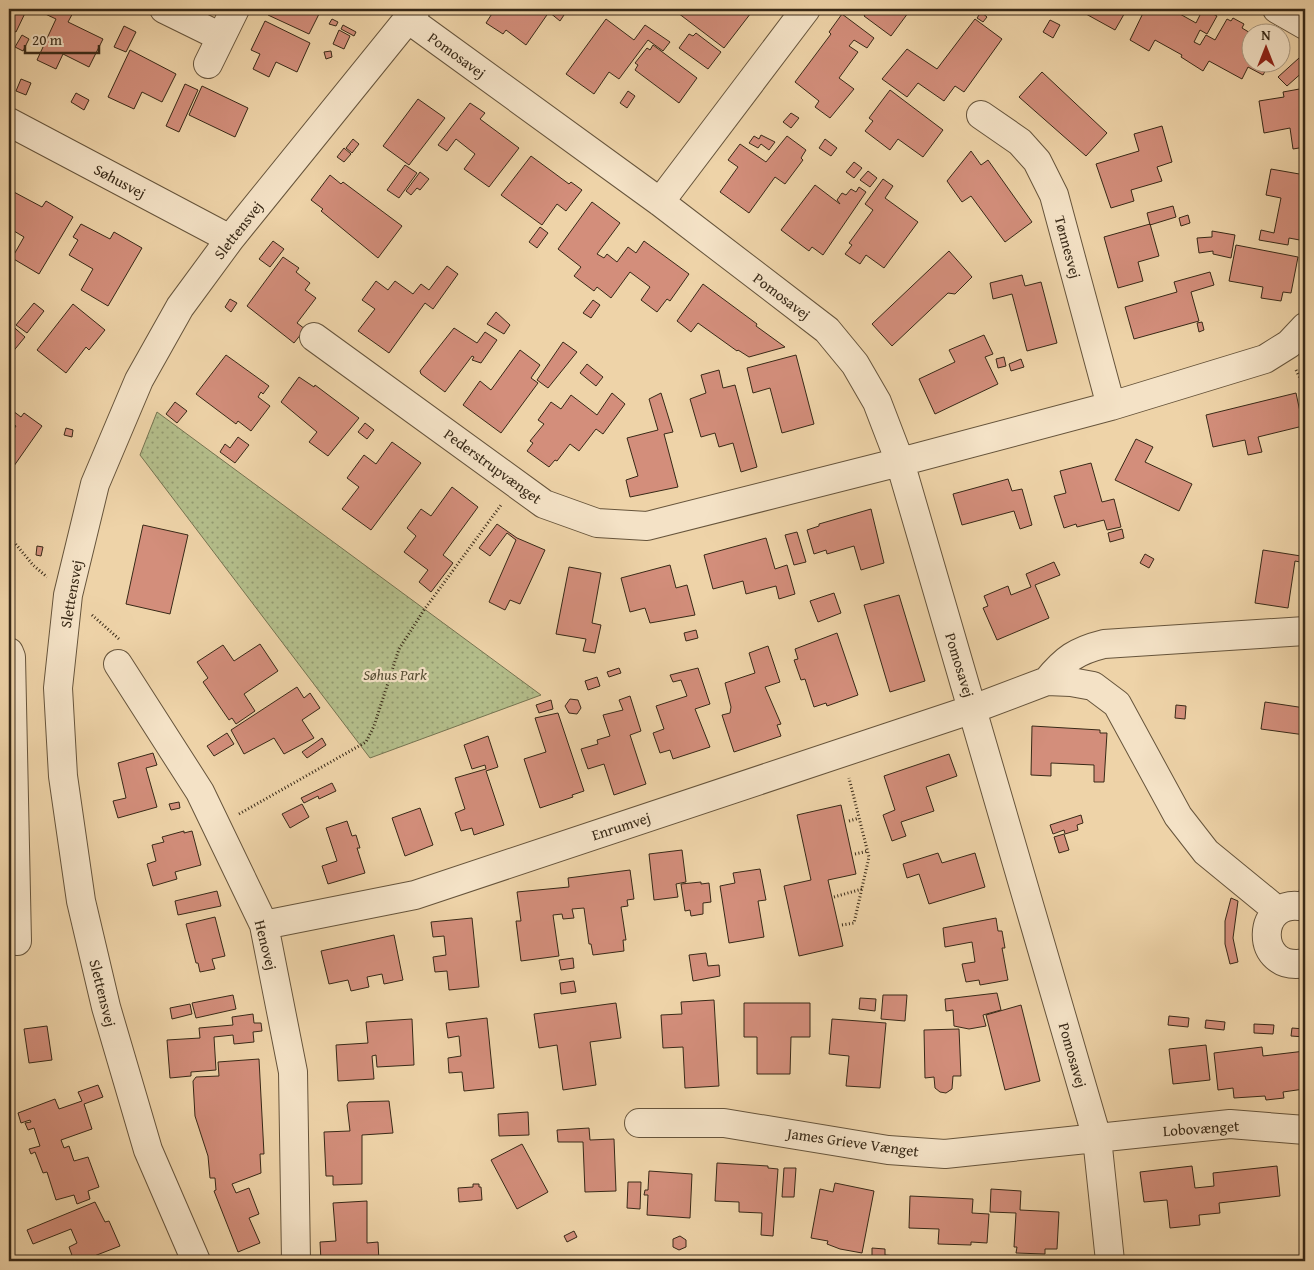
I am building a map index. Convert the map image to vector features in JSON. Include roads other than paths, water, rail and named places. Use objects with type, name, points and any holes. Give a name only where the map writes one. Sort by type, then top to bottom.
[{"type":"street","points":[[164,9],[221,37]]},
{"type":"street","points":[[208,64],[235,9]]},
{"type":"street","points":[[660,202],[806,9]]},
{"type":"street","points":[[1277,9],[1305,25]]},
{"type":"street","name":"Pomosavej","points":[[412,14],[827,330],[855,364],[877,402],[900,462],[1097,1138],[1110,1261]]},
{"type":"street","name":"Slettensvej","points":[[196,1261],[148,1150],[106,1006],[81,901],[63,776],[58,688],[68,595],[95,484],[139,380],[180,307],[230,239],[412,14]]},
{"type":"street","name":"Tønnesvej","points":[[981,115],[1020,142],[1037,161],[1054,195],[1110,406]]},
{"type":"street","name":"Søhusvej","points":[[9,122],[230,239]]},
{"type":"street","points":[[900,462],[1110,406],[1265,359],[1289,344],[1305,327]]},
{"type":"street","name":"Pederstrupvænget","points":[[314,336],[544,504],[596,523],[648,526],[900,462]]},
{"type":"street","name":"Pomosavej","points":[[1047,681],[1062,663],[1082,649],[1104,644],[1305,631]]},
{"type":"street","points":[[9,652],[11,657],[17,941]]},
{"type":"street","name":"Henovej","points":[[118,664],[200,792],[264,925],[293,1072],[296,1261]]},
{"type":"street","name":"Pomosavej","points":[[973,709],[1047,681],[1071,682],[1093,686],[1117,704],[1178,816],[1206,852],[1278,911]]},
{"type":"street","name":"Enrumvej","points":[[264,925],[416,894],[973,709]]},
{"type":"street","points":[[1305,907],[1287,906],[1278,911],[1271,918],[1266,938],[1269,948],[1284,962],[1294,964],[1305,963]]},
{"type":"street","name":"James Grieve Vænget","points":[[639,1123],[724,1123],[888,1150],[946,1154],[1097,1138]]},
{"type":"street","name":"Lobovænget","points":[[1097,1138],[1230,1124],[1305,1130]]},
{"type":"park label","name":"Søhus Park","points":[[395,674]]}]
